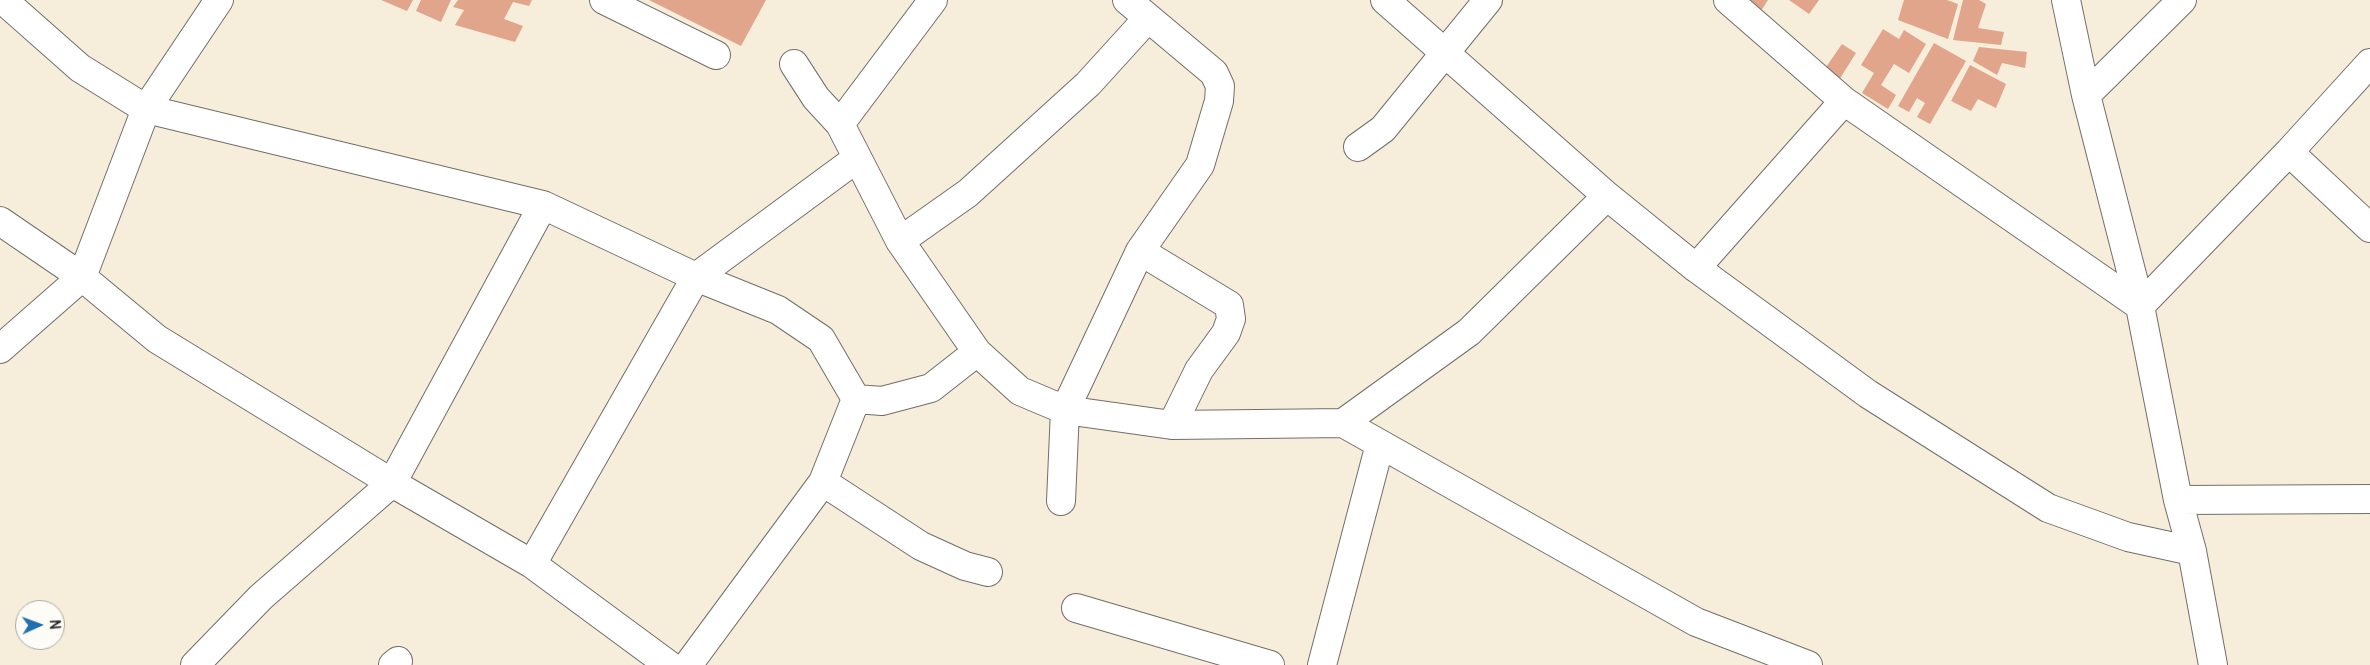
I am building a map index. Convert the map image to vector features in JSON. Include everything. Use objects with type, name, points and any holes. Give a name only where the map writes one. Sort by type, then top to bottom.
[{"type":"street","points":[[3,0],[80,68],[146,109],[543,205],[696,277],[778,310],[821,339],[856,399]]},
{"type":"street","points":[[0,349],[82,278],[146,109],[219,0]]},
{"type":"street","points":[[604,0],[716,55]]},
{"type":"street","points":[[840,124],[933,0]]},
{"type":"street","points":[[1061,501],[1065,410],[1140,251],[1200,165],[1219,101],[1220,86],[1214,73],[1128,0]]},
{"type":"street","points":[[1385,0],[1607,196],[1696,268],[1868,394],[2048,508],[2128,537],[2192,551]]},
{"type":"street","points":[[1358,147],[1383,129],[1488,0]]},
{"type":"street","points":[[1728,0],[1844,101],[2140,306]]},
{"type":"street","points":[[2066,0],[2086,96],[2140,306],[2178,500],[2192,551],[2213,665]]},
{"type":"street","points":[[2086,96],[2182,0]]},
{"type":"street","points":[[900,241],[975,186],[1088,84],[1148,18]]},
{"type":"street","points":[[2140,306],[2289,152],[2370,63]]},
{"type":"street","points":[[794,64],[816,98],[840,124],[856,159],[900,241],[977,352],[1020,391],[1065,410],[1172,425],[1343,423],[1696,622],[1808,665]]},
{"type":"street","points":[[1696,268],[1844,101]]},
{"type":"street","points":[[2289,152],[2370,228]]},
{"type":"street","points":[[532,564],[696,277],[856,159]]},
{"type":"street","points":[[1343,423],[1469,332],[1607,196]]},
{"type":"street","points":[[195,665],[261,596],[392,483],[543,205]]},
{"type":"street","points":[[0,221],[82,278],[157,339],[392,483],[532,564],[669,665]]},
{"type":"street","points":[[1140,251],[1229,305],[1231,319],[1226,333],[1199,370],[1172,425]]},
{"type":"street","points":[[856,399],[882,401],[931,388],[977,352]]},
{"type":"street","points":[[688,665],[823,482],[856,399]]},
{"type":"street","points":[[1322,665],[1380,444]]},
{"type":"street","points":[[823,482],[920,546],[965,566],[988,572]]},
{"type":"street","points":[[2178,500],[2370,498]]},
{"type":"street","points":[[1076,608],[1270,665]]},
{"type":"building","points":[[381,0],[413,0],[407,11]]},
{"type":"building","points":[[421,0],[451,0],[441,22],[416,11]]},
{"type":"building","points":[[458,0],[532,0],[529,6],[513,2],[504,19],[523,26],[515,42],[455,25],[464,10],[453,7]]},
{"type":"building","points":[[649,0],[766,0],[741,46]]},
{"type":"building","points":[[1734,0],[1768,0],[1757,17]]},
{"type":"building","points":[[1789,0],[1819,0],[1809,14]]},
{"type":"building","points":[[1904,0],[1947,0],[1958,4],[1948,39],[1898,20]]},
{"type":"building","points":[[1963,0],[1979,0],[1986,4],[1978,28],[2004,32],[2001,45],[1953,40]]},
{"type":"building","points":[[1883,29],[1899,39],[1904,30],[1926,44],[1909,73],[1894,64],[1881,85],[1896,95],[1888,109],[1862,93],[1874,73],[1861,65]]},
{"type":"building","points":[[1934,43],[1966,61],[1930,124],[1917,117],[1925,103],[1917,98],[1909,112],[1898,106]]},
{"type":"building","points":[[1842,44],[1856,53],[1839,80],[1824,70]]},
{"type":"building","points":[[1979,47],[2027,52],[2025,68],[2002,63],[1997,75],[1973,61]]},
{"type":"building","points":[[1970,65],[2006,84],[1996,108],[1978,99],[1971,111],[1951,101]]}]
